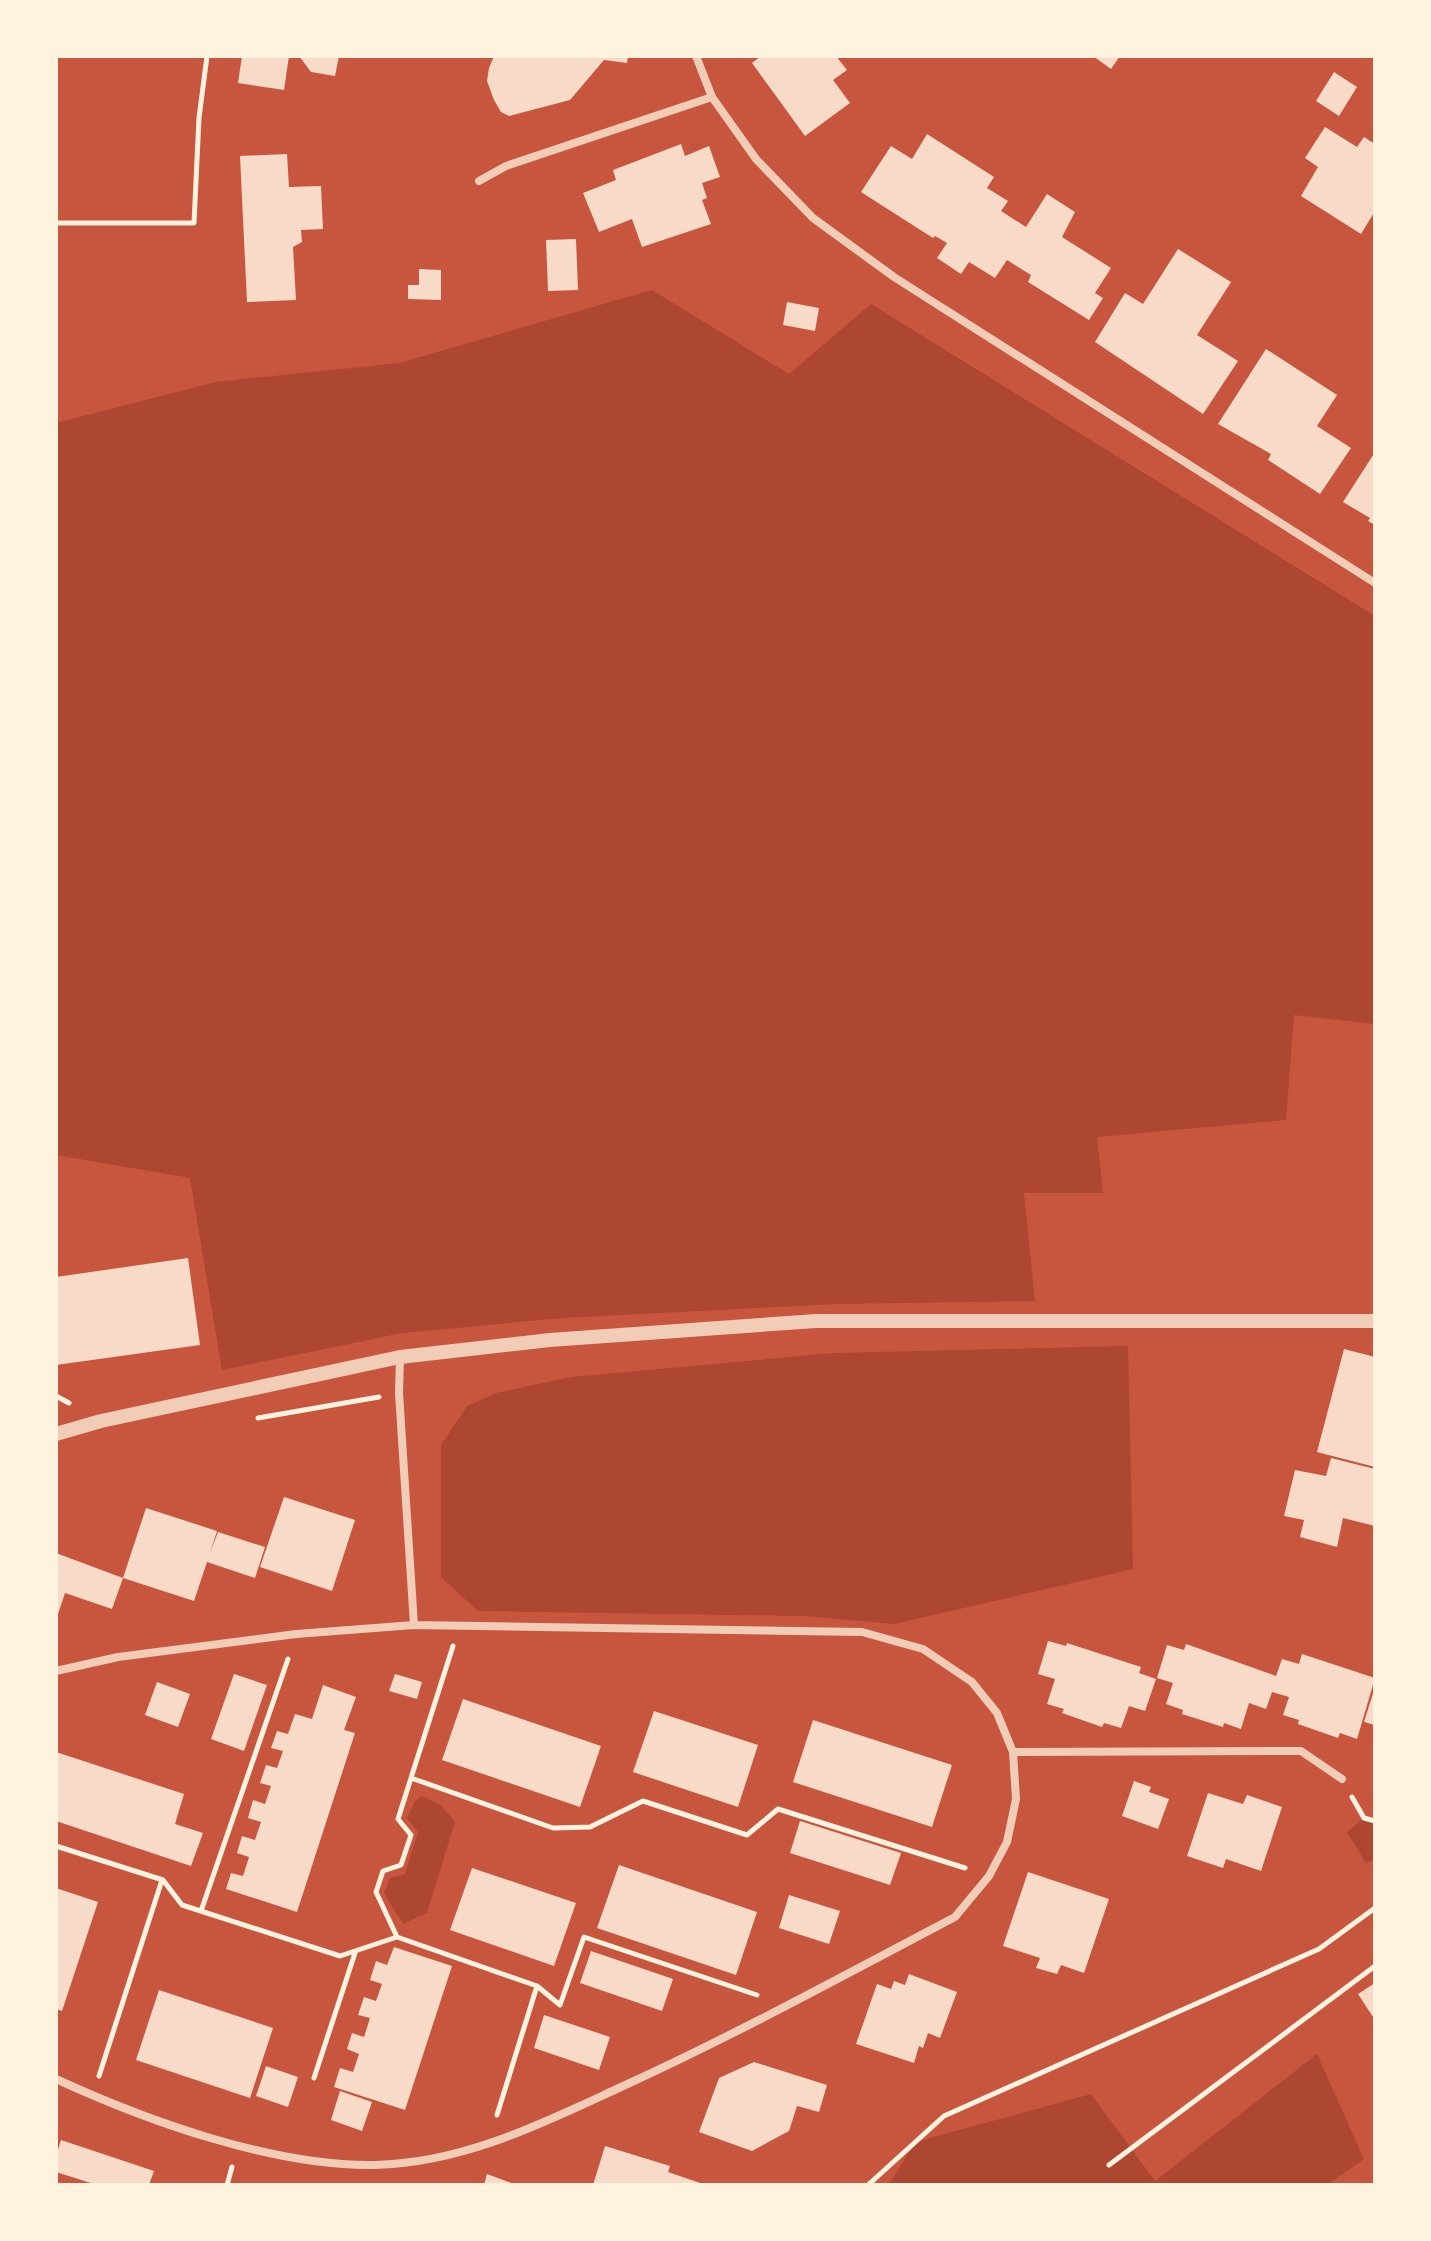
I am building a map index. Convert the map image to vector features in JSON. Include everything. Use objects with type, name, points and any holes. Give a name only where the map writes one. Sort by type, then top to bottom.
[{"type":"street","points":[[696,56],[712,97],[756,159],[825,227],[894,277],[1375,583]]},
{"type":"street","points":[[479,181],[506,166],[712,97]]},
{"type":"street","points":[[56,1434],[101,1421],[400,1357],[550,1340],[816,1321],[1375,1321]]},
{"type":"street","points":[[400,1357],[399,1393],[414,1625]]},
{"type":"street","points":[[56,1671],[118,1657],[296,1634],[414,1625],[862,1632],[923,1649],[972,1682],[997,1713],[1013,1752],[1016,1799],[1007,1842],[989,1876],[955,1917],[664,2069],[488,2145],[456,2154],[376,2165],[288,2157],[160,2121],[56,2079]]},
{"type":"street","points":[[1013,1752],[1301,1751],[1342,1779]]},
{"type":"path","points":[[56,223],[194,223],[199,118],[207,56]]},
{"type":"path","points":[[397,1937],[376,1892],[383,1871],[401,1865],[411,1835],[398,1819],[460,1625]]},
{"type":"path","points":[[201,1911],[296,1634]]},
{"type":"path","points":[[411,1778],[553,1828],[590,1827],[643,1801],[747,1835],[778,1809],[989,1876]]},
{"type":"path","points":[[1342,1779],[1364,1818],[1375,1821]]},
{"type":"path","points":[[56,1846],[163,1880],[182,1905],[340,1956],[397,1937],[537,1986],[560,2005],[584,1937],[786,2005]]},
{"type":"path","points":[[93,2096],[163,1880]]},
{"type":"path","points":[[868,2185],[944,2116],[1319,1949],[1375,1908]]},
{"type":"path","points":[[314,2078],[356,1952]]},
{"type":"path","points":[[1109,2165],[1375,1966]]},
{"type":"path","points":[[488,2145],[537,1986]]},
{"type":"shaded area","points":[[652,290],[789,374],[871,304],[1375,616],[1375,1024],[1294,1015],[1286,1120],[1097,1137],[1103,1193],[1024,1193],[1035,1301],[836,1304],[563,1318],[402,1333],[222,1370],[190,1178],[56,1155],[56,423],[216,382],[399,363]]},
{"type":"shaded area","points":[[1128,1346],[1133,1569],[894,1624],[804,1616],[478,1611],[441,1577],[441,1445],[467,1406],[496,1393],[571,1377],[834,1353]]},
{"type":"shaded area","points":[[422,1796],[441,1805],[455,1822],[427,1913],[403,1924],[384,1893],[390,1878],[405,1874],[418,1832],[407,1818],[415,1801]]},
{"type":"shaded area","points":[[1364,1818],[1375,1821],[1375,1859],[1366,1863],[1347,1832]]},
{"type":"shaded area","points":[[1317,2054],[1364,2159],[1327,2185],[889,2185],[915,2142],[1091,2094],[1155,2181]]},
{"type":"building","points":[[242,56],[289,56],[284,90],[238,83]]},
{"type":"building","points":[[299,56],[339,56],[335,76],[311,72]]},
{"type":"building","points":[[494,56],[628,56],[627,63],[604,60],[570,100],[509,116],[501,112],[487,81]]},
{"type":"building","points":[[761,56],[836,56],[847,70],[833,80],[850,103],[805,136],[752,63]]},
{"type":"building","points":[[1093,56],[1120,56],[1111,69]]},
{"type":"building","points":[[1334,72],[1357,87],[1339,116],[1316,101]]},
{"type":"building","points":[[1325,127],[1357,147],[1364,137],[1375,144],[1375,211],[1361,234],[1301,196],[1318,167],[1305,158]]},
{"type":"building","points":[[927,134],[994,177],[987,188],[1008,201],[1001,211],[1026,227],[1047,194],[1075,212],[1062,237],[1111,268],[1095,293],[1103,298],[1089,320],[1028,282],[1031,275],[1007,260],[995,278],[969,262],[961,274],[937,258],[947,243],[935,236],[933,238],[861,192],[891,146],[912,159]]},
{"type":"building","points":[[681,144],[685,156],[709,146],[720,177],[702,183],[707,198],[702,200],[711,224],[642,247],[632,219],[599,232],[583,193],[616,180],[613,170]]},
{"type":"building","points":[[287,154],[289,187],[321,186],[323,229],[301,230],[302,242],[293,247],[296,300],[247,302],[240,156]]},
{"type":"building","points":[[576,239],[578,290],[548,291],[546,240]]},
{"type":"building","points":[[1178,249],[1231,282],[1197,335],[1238,361],[1203,414],[1095,342],[1125,293],[1143,304]]},
{"type":"building","points":[[419,269],[441,270],[441,300],[408,299],[408,285],[419,285]]},
{"type":"building","points":[[787,302],[819,308],[815,331],[783,325]]},
{"type":"building","points":[[1266,349],[1337,395],[1317,426],[1351,448],[1320,494],[1268,460],[1271,454],[1218,424]]},
{"type":"building","points":[[1375,452],[1375,525],[1368,521],[1370,518],[1343,502]]},
{"type":"building","points":[[188,1258],[200,1345],[56,1365],[56,1277]]},
{"type":"building","points":[[1344,1349],[1375,1357],[1375,1467],[1317,1452]]},
{"type":"building","points":[[1331,1458],[1375,1469],[1375,1526],[1343,1518],[1337,1547],[1300,1537],[1304,1520],[1284,1516],[1295,1470],[1326,1476]]},
{"type":"building","points":[[284,1497],[355,1520],[332,1591],[260,1567]]},
{"type":"building","points":[[146,1508],[217,1531],[210,1553],[218,1532],[265,1547],[255,1578],[207,1562],[194,1601],[123,1578]]},
{"type":"building","points":[[56,1553],[123,1578],[112,1609],[65,1593],[56,1620]]},
{"type":"building","points":[[1048,1641],[1066,1646],[1067,1643],[1141,1667],[1139,1673],[1156,1679],[1145,1711],[1129,1706],[1121,1728],[1104,1723],[1102,1727],[1062,1713],[1064,1709],[1047,1704],[1055,1679],[1038,1674]]},
{"type":"building","points":[[1186,1644],[1276,1676],[1282,1659],[1299,1664],[1302,1654],[1375,1678],[1357,1739],[1340,1733],[1338,1738],[1298,1724],[1299,1720],[1283,1715],[1289,1697],[1272,1692],[1266,1709],[1249,1703],[1241,1729],[1224,1723],[1223,1727],[1182,1714],[1183,1710],[1166,1704],[1173,1683],[1157,1678],[1167,1645],[1184,1650]]},
{"type":"building","points":[[234,1674],[267,1685],[244,1751],[211,1739]]},
{"type":"building","points":[[395,1674],[422,1682],[417,1699],[389,1691]]},
{"type":"building","points":[[157,1682],[190,1694],[178,1727],[145,1715]]},
{"type":"building","points":[[323,1685],[356,1697],[344,1730],[355,1733],[297,1912],[226,1889],[231,1873],[243,1876],[249,1857],[237,1853],[242,1836],[255,1840],[261,1822],[248,1818],[253,1800],[265,1804],[271,1786],[260,1783],[266,1765],[277,1768],[283,1751],[271,1748],[277,1731],[288,1734],[295,1714],[312,1719]]},
{"type":"building","points":[[1375,1690],[1375,1725],[1364,1722]]},
{"type":"building","points":[[463,1699],[601,1746],[580,1807],[442,1760]]},
{"type":"building","points":[[654,1711],[758,1745],[738,1807],[633,1772]]},
{"type":"building","points":[[813,1720],[952,1765],[932,1827],[793,1782]]},
{"type":"building","points":[[56,1752],[184,1794],[175,1824],[203,1833],[191,1866],[56,1821]]},
{"type":"building","points":[[1134,1781],[1151,1787],[1149,1792],[1169,1799],[1158,1829],[1122,1816]]},
{"type":"building","points":[[1208,1793],[1243,1804],[1247,1795],[1282,1807],[1261,1871],[1226,1859],[1223,1868],[1187,1856]]},
{"type":"building","points":[[800,1821],[901,1853],[890,1885],[790,1853]]},
{"type":"building","points":[[619,1865],[757,1912],[736,1975],[597,1928]]},
{"type":"building","points":[[472,1868],[576,1903],[554,1966],[450,1930]]},
{"type":"building","points":[[1028,1872],[1109,1899],[1084,1973],[1061,1965],[1057,1974],[1036,1968],[1040,1958],[1003,1946]]},
{"type":"building","points":[[56,1888],[98,1902],[62,2011],[56,2009]]},
{"type":"building","points":[[789,1895],[840,1911],[829,1944],[779,1928]]},
{"type":"building","points":[[394,1947],[452,1966],[405,2110],[334,2087],[340,2068],[353,2072],[359,2054],[347,2049],[352,2033],[364,2037],[370,2018],[358,2015],[364,1997],[376,2001],[382,1984],[370,1980],[376,1961],[387,1965]]},
{"type":"building","points":[[591,1951],[673,1979],[662,2011],[580,1983]]},
{"type":"building","points":[[909,1974],[957,1992],[940,2038],[928,2033],[923,2048],[919,2046],[914,2063],[856,2044],[877,1984],[891,1989],[894,1981],[905,1985]]},
{"type":"building","points":[[1375,1983],[1375,2020],[1358,1994]]},
{"type":"building","points":[[159,1990],[273,2028],[250,2098],[136,2060]]},
{"type":"building","points":[[544,2015],[610,2037],[599,2070],[534,2048]]},
{"type":"building","points":[[754,2062],[827,2085],[819,2112],[797,2106],[789,2131],[752,2151],[699,2132],[719,2078]]},
{"type":"building","points":[[266,2066],[298,2077],[288,2107],[256,2096]]},
{"type":"building","points":[[340,2091],[372,2102],[362,2131],[331,2120]]},
{"type":"building","points":[[61,2140],[154,2171],[149,2185],[97,2185],[56,2172],[56,2156]]},
{"type":"building","points":[[605,2146],[670,2166],[668,2172],[706,2185],[593,2185]]},
{"type":"building","points":[[487,2174],[517,2185],[484,2185]]}]
